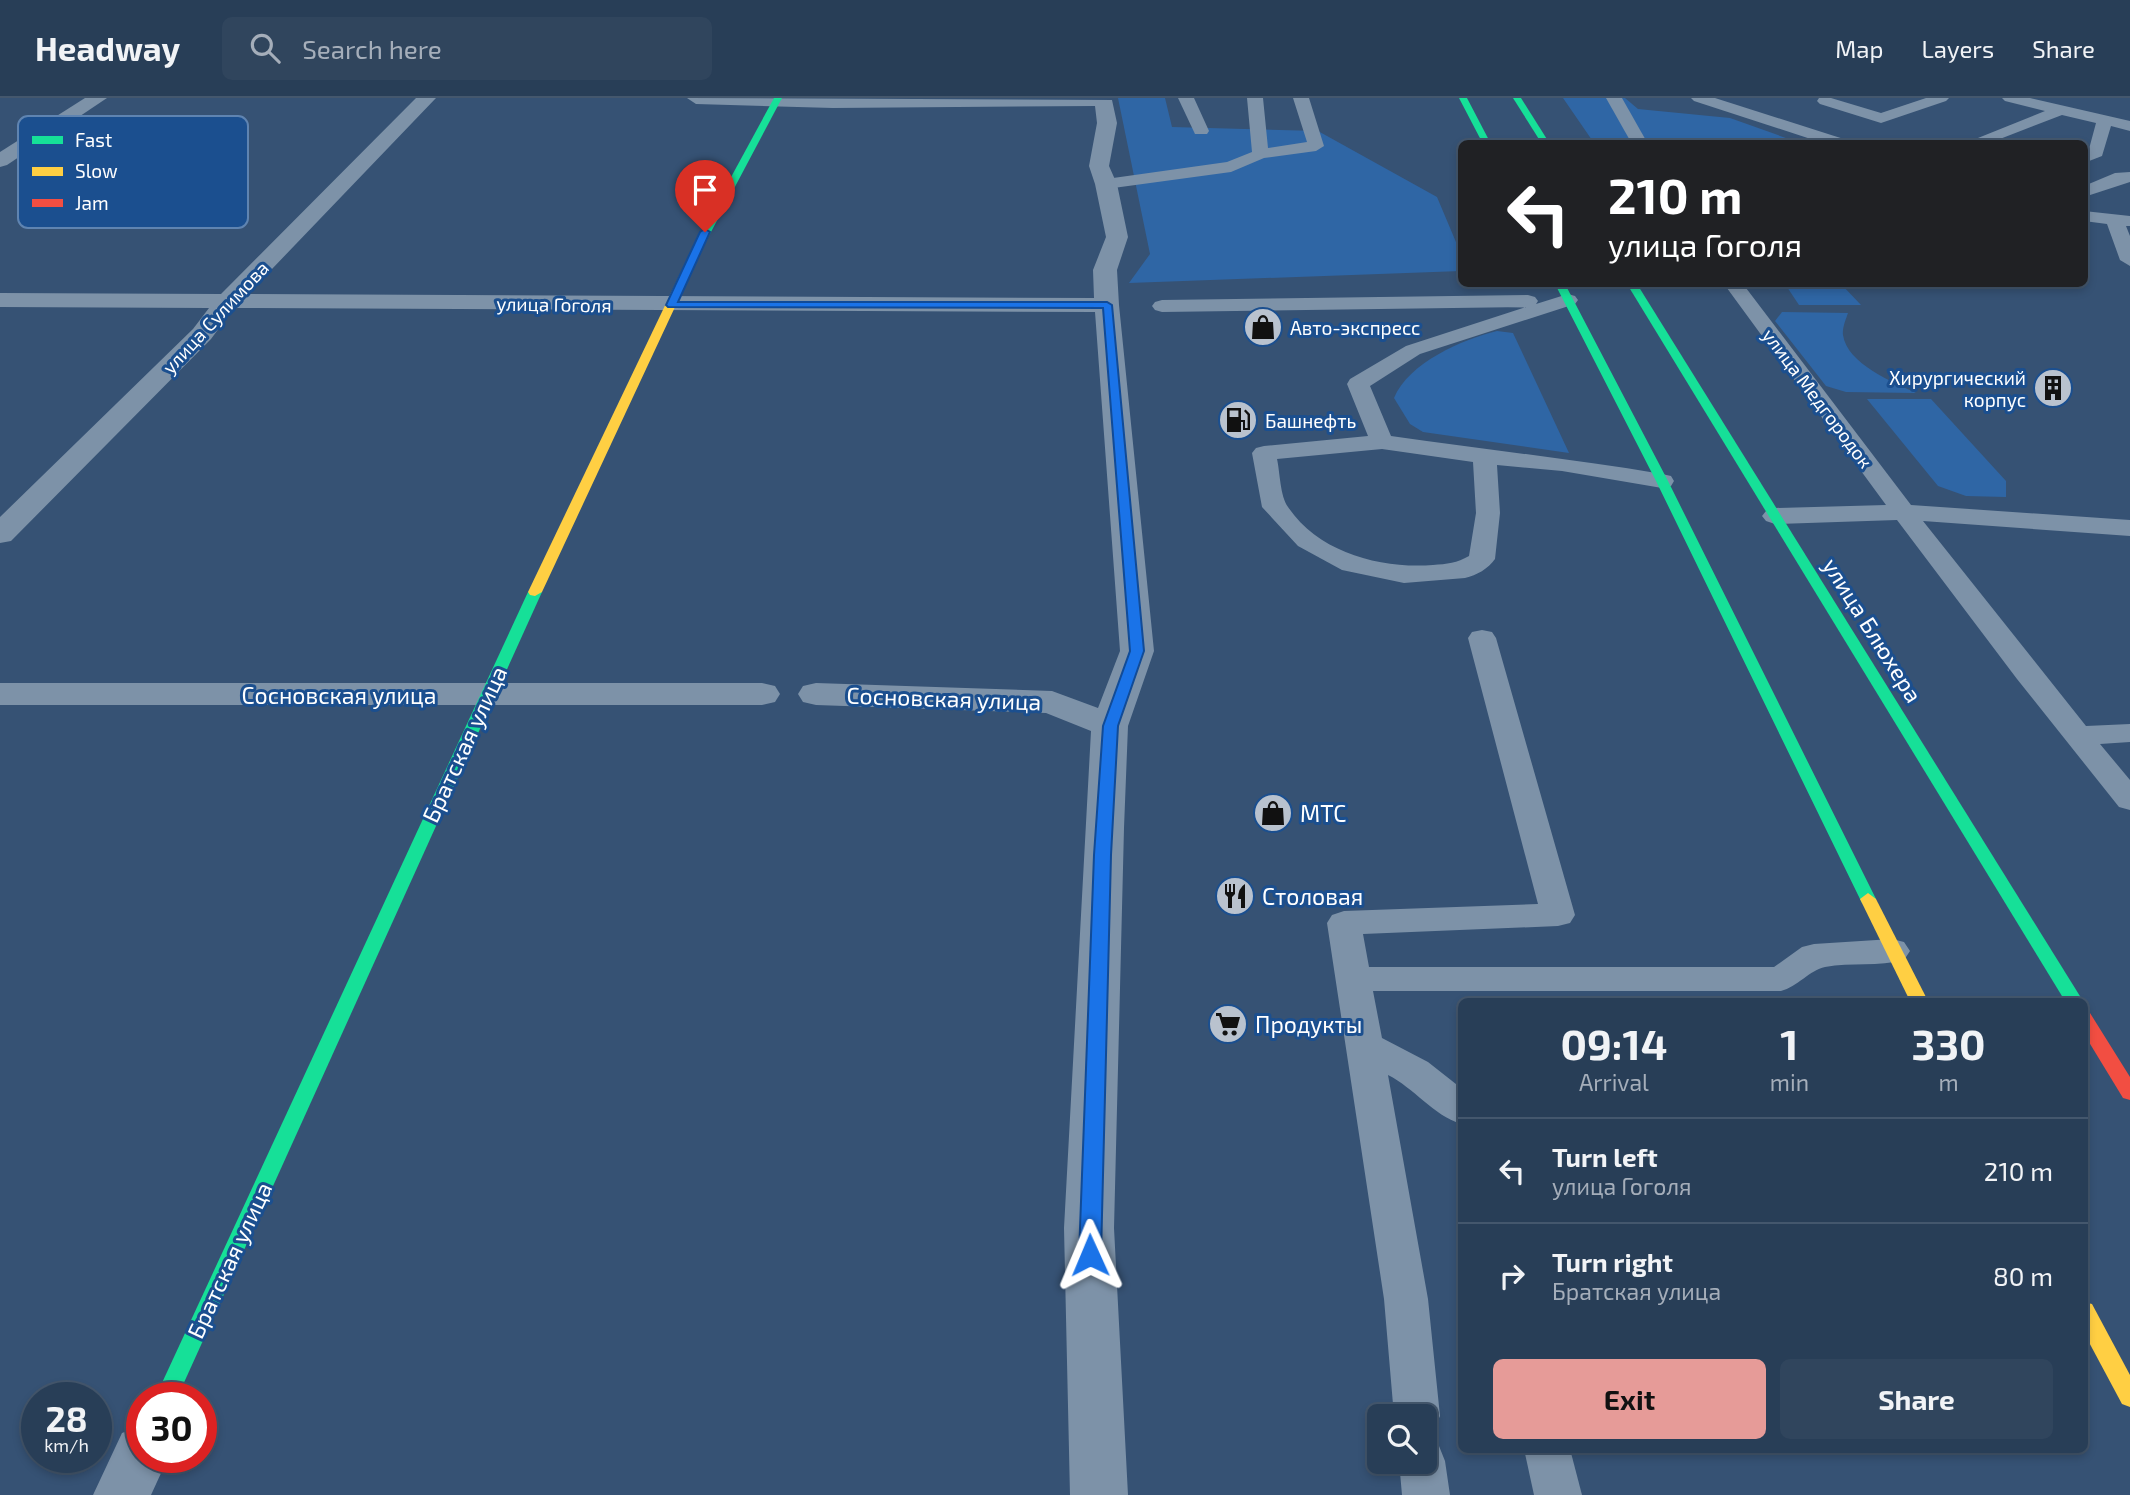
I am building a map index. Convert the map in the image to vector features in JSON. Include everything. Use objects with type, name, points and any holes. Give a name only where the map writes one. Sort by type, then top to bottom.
[{"type":"main road","points":[[1463,98],[1485,140]]},
{"type":"main road","points":[[1517,98],[1543,140]]},
{"type":"main road","name":"Братская улица","points":[[173,1382],[486,696],[705,232],[778,99]]},
{"type":"main road","name":"улица Блюхера","points":[[1634,287],[2072,998]]},
{"type":"main road","points":[[1564,292],[1662,481],[1917,998]]},
{"type":"main road","points":[[2088,1025],[2130,1093]]},
{"type":"main road","points":[[2088,1318],[2130,1397]]},
{"type":"street","points":[[70,116],[98,98]]},
{"type":"street","name":"улица Сулимова","points":[[0,534],[202,334],[228,300],[427,98]]},
{"type":"street","points":[[696,98],[834,102],[1103,99],[1107,123],[1099,166],[1106,184],[1117,237],[1105,270],[1107,305],[1137,651],[1110,726],[1104,828],[1089,1228],[1099,1495]]},
{"type":"street","points":[[0,161],[18,149]]},
{"type":"street","name":"улица Гоголя","points":[[0,300],[1107,305]]},
{"type":"street","name":"Сосновская улица","points":[[0,694],[762,694]]},
{"type":"street","name":"Сосновская улица","points":[[816,694],[1052,702],[1110,726]]},
{"type":"street","points":[[122,1495],[132,1473]]},
{"type":"lane","points":[[1186,98],[1201,131]]},
{"type":"lane","points":[[1255,98],[1260,153]]},
{"type":"lane","points":[[1106,184],[1231,167],[1260,153],[1316,146],[1301,98]]},
{"type":"lane","points":[[1614,98],[1637,140]]},
{"type":"lane","points":[[1699,98],[1831,140]]},
{"type":"lane","points":[[1825,101],[1881,118],[1941,98]]},
{"type":"lane","points":[[2010,98],[2130,126]]},
{"type":"lane","points":[[1982,140],[2061,110]]},
{"type":"lane","points":[[2088,156],[2096,152],[2105,121]]},
{"type":"lane","points":[[2088,190],[2121,177],[2130,177]]},
{"type":"lane","points":[[2088,216],[2122,220],[2129,254]]},
{"type":"lane","name":"улица Медгородок","points":[[1734,287],[1903,512],[2130,800]]},
{"type":"lane","points":[[1162,306],[1564,292]]},
{"type":"lane","points":[[1382,442],[1358,384],[1413,350],[1564,292]]},
{"type":"lane","points":[[1485,457],[1488,513],[1482,559],[1465,570],[1404,575],[1351,564],[1307,541],[1274,507],[1264,453],[1382,442],[1485,457],[1562,464],[1662,481]]},
{"type":"lane","points":[[1775,516],[1903,512],[2130,528]]},
{"type":"lane","points":[[1416,1404],[1406,1299],[1344,923],[1558,915],[1482,638]]},
{"type":"lane","points":[[2077,736],[2130,733]]},
{"type":"lane","points":[[1354,979],[1781,979],[1814,956],[1892,951]]},
{"type":"lane","points":[[1365,1046],[1415,1072],[1458,1107]]},
{"type":"lane","points":[[1548,1453],[1558,1495]]},
{"type":"lane","points":[[1424,1474],[1426,1495]]},
{"type":"shaded area","points":[[1118,98],[1165,98],[1172,127],[1318,131],[1437,197],[1458,247],[1458,271],[1129,283],[1150,254]]},
{"type":"shaded area","points":[[1563,98],[1625,98],[1638,109],[1730,118],[1792,140],[1592,140]]},
{"type":"shaded area","points":[[1787,287],[1844,287],[1861,305],[1799,305]]},
{"type":"shaded area","points":[[1782,312],[1848,313],[1843,335],[1853,355],[1872,371],[1916,393],[1846,392],[1826,386],[1775,321]]},
{"type":"shaded area","points":[[1497,331],[1513,333],[1569,453],[1423,432],[1410,424],[1394,398],[1411,374],[1438,354]]},
{"type":"shaded area","points":[[1867,399],[1931,399],[2006,481],[2006,497],[1966,496],[1938,486]]},
{"type":"traffic: fast","points":[[698,247],[778,98]]},
{"type":"traffic: fast","points":[[1463,98],[1485,140]]},
{"type":"traffic: fast","points":[[1517,98],[1543,140]]},
{"type":"traffic: fast","points":[[1562,287],[1662,481],[1868,899]]},
{"type":"traffic: fast","points":[[1634,287],[2072,998]]},
{"type":"traffic: fast","points":[[173,1382],[535,592]]},
{"type":"traffic: slow","points":[[535,592],[698,247]]},
{"type":"traffic: slow","points":[[1868,899],[1918,998]]},
{"type":"traffic: slow","points":[[2088,1318],[2130,1397]]},
{"type":"traffic: jam","points":[[2088,1025],[2130,1093]]},
{"type":"place","name":"Авто-экспресс","points":[[1263,327]]},
{"type":"place","name":"Хирургический корпус","points":[[2053,388]]},
{"type":"place","name":"Башнефть","points":[[1238,420]]},
{"type":"place","name":"МТС","points":[[1273,813]]},
{"type":"place","name":"Столовая","points":[[1235,896]]},
{"type":"place","name":"Продукты","points":[[1228,1024]]},
{"type":"route","points":[[705,232],[671,305],[1107,305],[1137,651],[1110,726],[1104,828],[1090,1255]]}]
